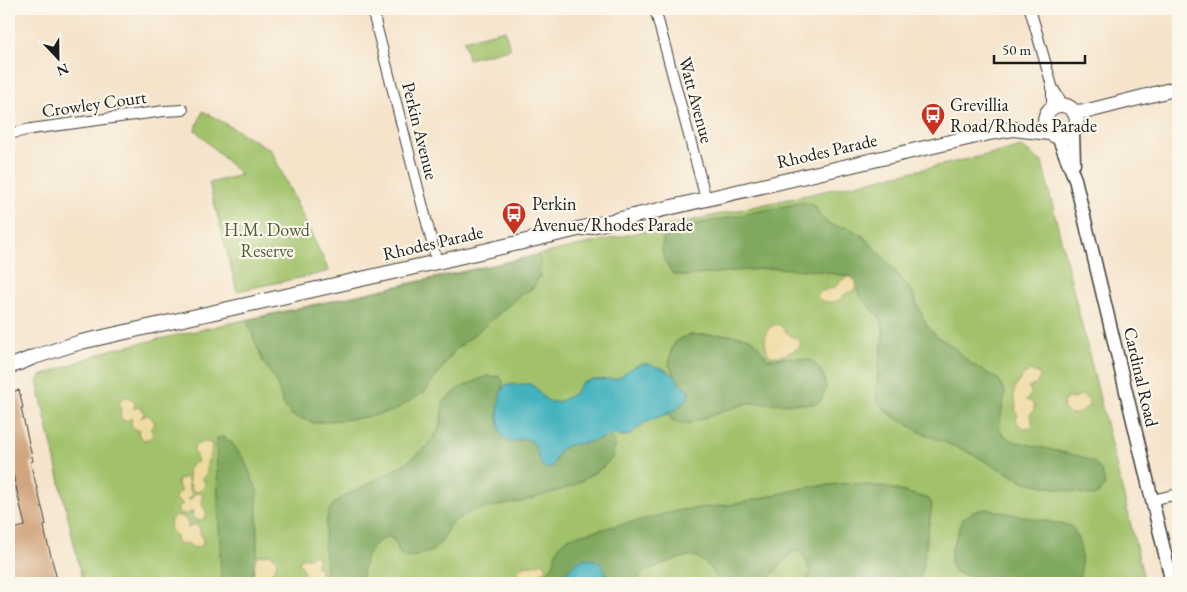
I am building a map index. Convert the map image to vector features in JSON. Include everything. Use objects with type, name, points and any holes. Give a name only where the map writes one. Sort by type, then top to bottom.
[{"type":"main road","name":"Rhodes Parade","points":[[9,367],[56,349],[81,342],[437,262],[989,132],[1013,129],[1178,88]]},
{"type":"main road","points":[[1064,117],[1064,138],[1054,135],[1045,126],[1064,117]]},
{"type":"main road","name":"Rhodes Parade","points":[[1013,129],[1054,135]]},
{"type":"street","name":"Perkin Avenue","points":[[372,9],[437,262]]},
{"type":"street","name":"Watt Avenue","points":[[655,9],[706,199]]},
{"type":"street","points":[[1030,9],[1052,86],[1064,117]]},
{"type":"street","name":"Crowley Court","points":[[9,134],[50,126],[183,110]]},
{"type":"street","name":"Cardinal Road","points":[[1064,117],[1073,150],[1075,178],[1172,583]]},
{"type":"street","name":"Cardinal Road","points":[[1054,135],[1075,178]]},
{"type":"street","points":[[1152,500],[1178,494]]},
{"type":"green space","points":[[505,30],[510,49],[468,59],[464,40]]},
{"type":"green space","name":"H.M. Dowd Reserve","points":[[203,111],[271,150],[329,271],[237,291],[209,183],[241,175],[195,130]]},
{"type":"green space","points":[[1022,147],[1042,162],[1145,583],[83,583],[37,381],[41,376],[110,350]]},
{"type":"green space","points":[[804,202],[815,206],[820,216],[830,225],[849,228],[863,236],[911,290],[926,324],[936,336],[951,345],[970,363],[998,379],[1005,393],[999,428],[1002,434],[1013,441],[1079,456],[1094,462],[1102,472],[1105,485],[1098,494],[1094,496],[1025,482],[966,451],[922,433],[891,415],[877,402],[883,335],[882,323],[877,314],[863,300],[851,277],[820,271],[776,268],[686,276],[673,274],[666,264],[662,251],[664,234],[673,229]]},
{"type":"green space","points":[[538,255],[541,265],[540,276],[533,288],[519,296],[455,350],[425,392],[393,411],[367,417],[314,423],[291,415],[283,404],[276,381],[263,362],[247,320]]},
{"type":"green space","points":[[722,334],[747,337],[756,343],[768,359],[790,357],[813,361],[823,374],[826,388],[821,400],[815,404],[748,403],[684,425],[674,422],[667,414],[684,402],[689,392],[679,383],[669,365],[671,350],[676,341],[689,335]]},
{"type":"green space","points":[[486,376],[500,377],[503,382],[498,416],[499,429],[514,442],[523,439],[530,440],[555,461],[561,449],[611,435],[615,444],[612,458],[602,468],[573,486],[521,502],[473,510],[450,524],[443,539],[433,551],[409,558],[401,556],[391,537],[377,542],[372,547],[365,561],[362,583],[328,583],[325,533],[331,507],[344,496],[394,470],[427,446],[435,436],[440,425],[443,402],[458,389]]},
{"type":"green space","points":[[223,437],[231,442],[244,459],[257,490],[257,557],[254,566],[253,583],[222,583],[221,579],[216,445],[217,438]]},
{"type":"green space","points":[[849,483],[886,487],[929,499],[932,504],[922,572],[916,583],[877,583],[870,581],[862,583],[806,583],[810,572],[805,558],[799,551],[792,552],[765,583],[718,583],[708,566],[696,557],[688,556],[646,571],[636,583],[607,583],[606,573],[578,561],[554,583],[530,583],[546,574],[554,564],[556,552],[561,544],[570,537],[681,510],[736,504],[808,487]]},
{"type":"green space","points":[[987,509],[1071,526],[1080,547],[1080,583],[1006,583],[956,573],[951,565],[951,551],[963,519],[975,511]]},
{"type":"sand","points":[[847,277],[852,278],[856,282],[853,291],[834,302],[824,301],[816,297],[818,293],[836,286]]},
{"type":"sand","points":[[777,324],[788,334],[799,340],[800,347],[785,354],[769,355],[765,336],[770,327]]},
{"type":"sand","points":[[1031,371],[1038,373],[1040,377],[1036,385],[1028,387],[1031,394],[1026,400],[1032,402],[1034,407],[1030,415],[1033,424],[1030,427],[1023,428],[1016,420],[1018,416],[1015,410],[1014,394],[1018,382]]},
{"type":"sand","points":[[1080,395],[1087,399],[1089,406],[1074,414],[1068,413],[1063,406],[1064,401],[1068,398],[1074,399]]},
{"type":"sand","points":[[124,397],[134,402],[133,409],[138,407],[143,410],[144,414],[141,418],[147,415],[152,419],[155,424],[150,429],[153,432],[151,438],[145,440],[140,437],[138,434],[139,430],[134,429],[131,425],[132,418],[126,421],[122,420],[119,402]]},
{"type":"sand","points":[[205,442],[211,443],[212,449],[207,464],[207,473],[202,478],[205,485],[200,491],[195,492],[190,483],[189,469],[194,463],[198,462],[194,451],[195,447]]},
{"type":"sand","points":[[186,477],[192,494],[189,500],[193,495],[200,492],[203,496],[202,505],[207,513],[205,518],[201,520],[194,519],[192,515],[193,510],[188,514],[182,514],[177,510],[183,504],[176,499],[176,495],[181,492],[177,482]]},
{"type":"sand","points":[[175,516],[185,518],[188,529],[192,525],[200,528],[203,538],[202,546],[194,548],[187,543],[177,543],[176,535],[170,529],[171,519]]},
{"type":"sand","points":[[270,554],[276,558],[277,564],[272,573],[271,583],[253,583],[257,557]]},
{"type":"sand","points":[[314,554],[318,557],[318,562],[315,566],[320,568],[319,576],[315,579],[305,576],[299,563],[301,558],[310,558]]},
{"type":"sand","points":[[543,562],[547,567],[541,574],[525,582],[521,582],[518,579],[517,572],[522,567]]},
{"type":"water","points":[[640,364],[649,364],[664,369],[676,377],[679,383],[689,392],[688,398],[676,409],[643,424],[630,435],[611,435],[561,449],[552,467],[547,469],[542,466],[535,446],[530,440],[522,439],[511,442],[503,438],[499,426],[498,411],[501,392],[505,385],[530,384],[545,399],[558,402],[576,392],[581,383],[621,377],[627,371]]},
{"type":"water","points":[[585,558],[602,565],[607,583],[554,583],[578,561]]},
{"type":"building","points":[[19,390],[23,408],[21,408],[33,461],[30,462],[44,515],[46,537],[58,583],[9,583],[9,530],[25,526],[9,457],[9,393]]},
{"type":"place","name":"Grevillia Road/Rhodes Parade","points":[[933,136]]},
{"type":"place","name":"Perkin Avenue/Rhodes Parade","points":[[514,235]]}]
